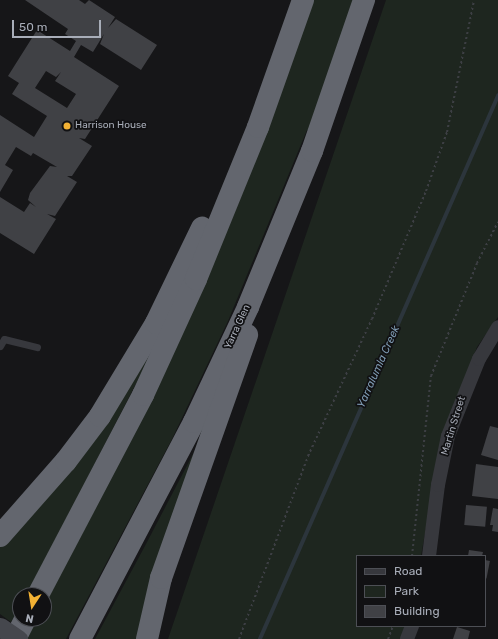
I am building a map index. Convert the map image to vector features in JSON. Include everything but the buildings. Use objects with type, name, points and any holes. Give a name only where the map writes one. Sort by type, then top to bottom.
[{"type":"highway","points":[[0,536],[66,461],[100,416],[156,323],[227,174],[294,0]]},
{"type":"highway","points":[[42,587],[143,395],[211,244],[258,127],[303,0]]},
{"type":"highway","name":"Yarra Glen","points":[[80,639],[194,422],[288,213],[364,0]]},
{"type":"highway","points":[[147,639],[161,578],[233,380],[288,213]]},
{"type":"highway","points":[[16,639],[21,627]]},
{"type":"main road","points":[[0,627],[16,639]]},
{"type":"street","name":"Martin Street","points":[[429,555],[438,485],[448,436],[479,359],[498,327]]},
{"type":"street","points":[[407,639],[412,627]]},
{"type":"lane","points":[[0,346],[4,339],[37,347]]},
{"type":"path","points":[[240,639],[308,456],[372,319],[426,191],[447,132],[474,0]]},
{"type":"path","points":[[412,555],[431,376],[477,263],[498,222]]},
{"type":"path","points":[[388,639],[393,627]]},
{"type":"green space","points":[[313,0],[358,0],[311,131],[307,130],[228,321],[172,439],[66,639],[25,639],[31,627],[52,627],[52,587],[218,252],[245,187]]},
{"type":"green space","points":[[386,0],[498,0],[498,317],[477,347],[441,442],[421,555],[356,555],[356,627],[407,627],[402,639],[168,639]]},
{"type":"green space","points":[[158,341],[31,587],[12,587],[11,622],[0,614],[0,544]]},
{"type":"green space","points":[[194,452],[141,639],[95,639],[146,544]]},
{"type":"waterway","name":"Yarralumla Creek","points":[[260,639],[498,96]]},
{"type":"place","name":"Harrison House","points":[[67,126]]}]
